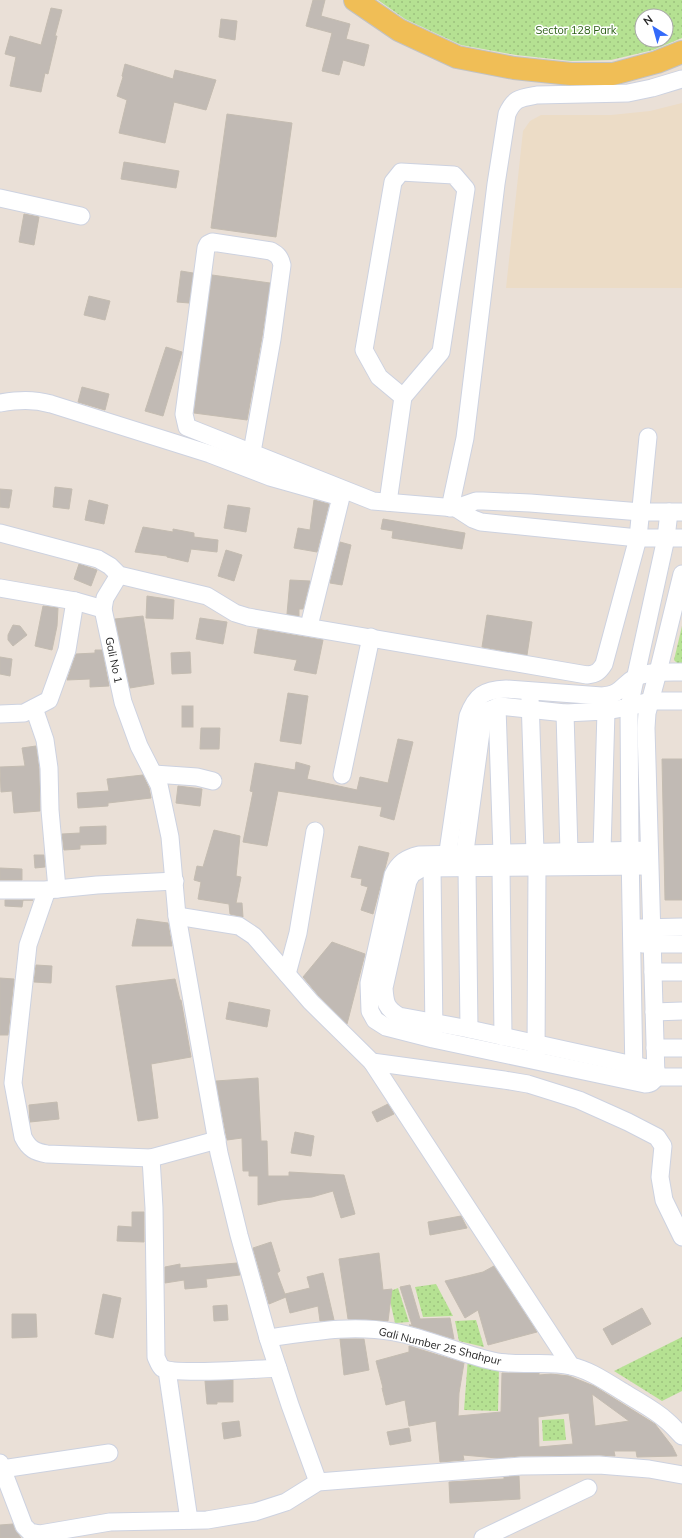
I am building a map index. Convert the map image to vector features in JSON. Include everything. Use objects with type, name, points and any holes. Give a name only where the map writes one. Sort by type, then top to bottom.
[{"type":"main road","points":[[355,0],[399,30],[457,58],[514,68],[570,74],[613,74],[657,62],[682,52]]},
{"type":"street","points":[[453,508],[465,438],[496,184],[507,114],[512,104],[523,98],[537,95],[628,93],[682,79]]},
{"type":"street","points":[[388,502],[403,397],[441,352],[466,189],[454,175],[401,172],[393,182],[364,350],[379,377],[403,397]]},
{"type":"street","points":[[0,198],[81,216]]},
{"type":"street","points":[[252,452],[272,339],[282,265],[281,259],[278,255],[271,251],[212,242],[208,244],[206,248],[184,414],[187,427],[373,501],[453,508],[476,501],[490,501],[641,512],[675,512],[674,538],[629,707],[634,1073]]},
{"type":"street","points":[[0,403],[21,400],[37,400],[210,454],[270,477],[342,497],[309,626]]},
{"type":"street","points":[[0,533],[98,559],[110,566],[119,575],[207,596],[235,613],[248,617],[309,626],[587,675],[594,674],[600,671],[604,664],[638,538],[648,437]]},
{"type":"street","points":[[453,508],[481,522],[638,538],[674,538]]},
{"type":"street","points":[[656,1073],[646,728],[647,713],[682,574]]},
{"type":"street","points":[[0,588],[75,601],[103,609],[105,598],[119,575]]},
{"type":"street","points":[[0,714],[24,713],[49,700],[67,650],[75,601]]},
{"type":"street","name":"Gali No 1","points":[[103,609],[122,702],[139,746],[159,785],[170,837],[177,916],[217,1140],[239,1235],[268,1338],[318,1482]]},
{"type":"street","points":[[342,774],[371,637]]},
{"type":"street","points":[[434,1031],[468,716],[473,702],[482,694],[493,690],[506,689],[530,692],[602,696],[611,695],[620,691],[636,677],[658,672],[682,672]]},
{"type":"street","points":[[530,692],[536,860],[536,1052]]},
{"type":"street","points":[[469,1029],[453,863],[483,717],[487,711],[500,706],[565,713],[606,711],[650,701],[682,701]]},
{"type":"street","points":[[497,707],[501,860],[503,1037]]},
{"type":"street","points":[[34,708],[45,740],[49,768],[52,890],[28,945],[13,1083],[23,1137],[27,1145],[32,1150],[47,1154],[151,1158],[217,1140]]},
{"type":"street","points":[[602,851],[606,711]]},
{"type":"street","points":[[565,713],[569,852]]},
{"type":"street","points":[[154,774],[197,777],[212,781]]},
{"type":"street","points":[[287,974],[298,933],[315,831]]},
{"type":"street","points":[[536,860],[569,852],[602,851],[630,858]]},
{"type":"street","points":[[649,858],[501,860],[453,863],[422,868],[412,874],[408,881],[384,988],[385,1000],[390,1010],[399,1016],[434,1031],[634,1073],[656,1073],[682,1077]]},
{"type":"street","points":[[0,890],[52,890],[97,884],[175,881]]},
{"type":"street","points":[[177,916],[239,926],[254,936],[311,1002],[372,1062],[568,1365]]},
{"type":"street","points":[[631,928],[682,927]]},
{"type":"street","points":[[632,944],[682,944]]},
{"type":"street","points":[[653,972],[682,972]]},
{"type":"street","points":[[654,1012],[682,1011]]},
{"type":"street","points":[[434,1031],[469,1029],[503,1037],[536,1052]]},
{"type":"street","points":[[655,1048],[682,1048]]},
{"type":"street","points":[[372,1062],[528,1084],[586,1103],[657,1137],[662,1146],[660,1177],[664,1200],[682,1237]]},
{"type":"street","points":[[151,1158],[154,1208],[156,1357],[162,1368],[167,1370],[184,1371],[278,1368]]},
{"type":"street","name":"Gali Number 25 Shahpur","points":[[268,1338],[337,1328],[369,1328],[419,1338],[492,1361],[568,1365],[591,1373],[650,1408],[667,1421],[682,1436]]},
{"type":"street","points":[[167,1370],[189,1520]]},
{"type":"street","points":[[109,1453],[1,1466],[24,1526],[30,1532],[40,1534],[110,1522],[206,1520],[255,1512],[286,1502],[318,1482],[520,1466],[599,1465],[650,1469],[682,1475]]},
{"type":"street","points":[[483,1538],[588,1488]]},
{"type":"shaded area","points":[[682,103],[682,288],[506,288],[523,131],[530,121],[541,115],[611,115],[650,111]]},
{"type":"green space","name":"Sector 128 Park","points":[[378,0],[682,0],[682,38],[674,41],[674,8],[634,8],[634,48],[658,48],[611,60],[571,61],[516,55],[461,45],[405,19]]},
{"type":"green space","points":[[682,626],[682,664],[678,664],[674,660]]},
{"type":"green space","points":[[436,1284],[453,1316],[423,1317],[415,1287]]},
{"type":"green space","points":[[398,1288],[409,1322],[395,1323],[388,1292]]},
{"type":"green space","points":[[476,1320],[484,1347],[459,1341],[455,1321]]},
{"type":"green space","points":[[682,1337],[682,1391],[662,1401],[614,1371]]},
{"type":"green space","points":[[468,1358],[499,1367],[498,1411],[464,1410]]},
{"type":"green space","points":[[564,1419],[566,1440],[543,1441],[542,1420]]},
{"type":"building","points":[[313,0],[325,0],[321,16],[350,24],[346,39],[369,45],[364,66],[343,60],[339,75],[322,71],[332,33],[306,26]]},
{"type":"building","points":[[51,8],[62,10],[55,36],[57,36],[48,74],[45,73],[41,92],[10,86],[16,57],[5,54],[10,36],[41,45]]},
{"type":"building","points":[[221,19],[237,21],[235,40],[219,37]]},
{"type":"building","points":[[125,64],[173,79],[175,70],[216,80],[206,110],[174,102],[165,143],[119,133],[127,100],[117,96],[123,77]]},
{"type":"building","points":[[227,114],[292,123],[276,237],[211,228]]},
{"type":"building","points":[[124,162],[179,171],[176,188],[121,179]]},
{"type":"building","points":[[24,214],[39,217],[34,245],[19,242]]},
{"type":"building","points":[[181,271],[193,273],[189,303],[177,302]]},
{"type":"building","points":[[212,275],[270,283],[247,420],[194,413]]},
{"type":"building","points":[[89,296],[110,301],[105,320],[84,315]]},
{"type":"building","points":[[166,347],[182,352],[163,416],[145,411]]},
{"type":"building","points":[[82,387],[109,394],[105,410],[78,402]]},
{"type":"building","points":[[55,487],[72,489],[69,509],[53,507]]},
{"type":"building","points":[[0,489],[12,490],[9,508],[0,507]]},
{"type":"building","points":[[89,500],[108,505],[104,524],[85,520]]},
{"type":"building","points":[[314,500],[329,504],[317,552],[294,548],[298,528],[310,530]]},
{"type":"building","points":[[228,505],[250,508],[246,532],[224,528]]},
{"type":"building","points":[[383,519],[465,533],[462,549],[392,538],[393,531],[381,529]]},
{"type":"building","points":[[143,527],[173,532],[173,529],[194,533],[194,537],[218,540],[217,552],[191,549],[188,562],[167,556],[135,552]]},
{"type":"building","points":[[340,542],[351,545],[342,585],[330,583]]},
{"type":"building","points":[[226,550],[242,555],[234,581],[218,576]]},
{"type":"building","points":[[79,564],[97,570],[91,586],[74,579]]},
{"type":"building","points":[[290,580],[310,581],[303,609],[299,609],[299,616],[287,614]]},
{"type":"building","points":[[147,596],[174,600],[173,619],[146,618]]},
{"type":"building","points":[[43,606],[58,608],[57,626],[52,650],[35,646]]},
{"type":"building","points":[[487,615],[532,622],[527,655],[482,647]]},
{"type":"building","points":[[143,616],[154,684],[130,688],[115,619]]},
{"type":"building","points":[[200,618],[227,622],[223,644],[196,639]]},
{"type":"building","points":[[13,625],[20,626],[27,635],[13,646],[8,640],[8,635]]},
{"type":"building","points":[[258,629],[323,640],[316,674],[294,670],[297,660],[254,653]]},
{"type":"building","points":[[95,650],[102,650],[109,686],[90,687],[90,679],[67,680],[76,654],[95,653]]},
{"type":"building","points":[[190,652],[191,673],[172,674],[171,653]]},
{"type":"building","points":[[0,657],[12,659],[10,676],[0,674]]},
{"type":"building","points":[[288,693],[308,696],[301,744],[280,741]]},
{"type":"building","points":[[182,706],[193,706],[193,727],[182,727]]},
{"type":"building","points":[[201,728],[220,728],[219,749],[200,749]]},
{"type":"building","points":[[398,739],[413,742],[394,820],[380,816],[382,807],[278,791],[267,846],[243,842],[253,792],[250,791],[255,763],[295,770],[296,762],[310,766],[307,779],[357,790],[360,777],[388,783]]},
{"type":"building","points":[[36,746],[39,769],[40,811],[14,813],[12,791],[1,792],[0,767],[25,766],[22,748]]},
{"type":"building","points":[[662,759],[682,759],[682,900],[665,900]]},
{"type":"building","points":[[143,775],[149,788],[151,798],[108,803],[108,806],[78,808],[77,793],[109,791],[107,779]]},
{"type":"building","points":[[178,786],[202,789],[200,806],[176,803]]},
{"type":"building","points":[[106,826],[106,844],[80,845],[80,849],[64,850],[62,834],[80,833],[80,827]]},
{"type":"building","points":[[214,830],[240,836],[236,876],[241,877],[236,903],[242,903],[243,917],[230,914],[229,904],[198,899],[201,882],[194,880],[197,866],[203,867]]},
{"type":"building","points":[[359,846],[389,853],[373,914],[361,910],[368,887],[361,885],[362,879],[351,877]]},
{"type":"building","points":[[34,855],[44,855],[45,867],[35,868]]},
{"type":"building","points":[[0,868],[22,869],[22,880],[0,880]]},
{"type":"building","points":[[5,900],[23,900],[22,907],[5,906]]},
{"type":"building","points":[[137,919],[168,923],[172,946],[132,946]]},
{"type":"building","points":[[332,942],[365,954],[347,1024],[318,995],[303,977]]},
{"type":"building","points":[[36,965],[52,966],[51,983],[34,982]]},
{"type":"building","points":[[0,978],[14,979],[8,1035],[0,1035]]},
{"type":"building","points":[[175,979],[181,1000],[191,1057],[151,1064],[158,1118],[138,1121],[116,986]]},
{"type":"building","points":[[229,1002],[270,1010],[267,1027],[226,1019]]},
{"type":"building","points":[[258,1078],[261,1141],[267,1141],[268,1176],[289,1176],[289,1172],[344,1175],[355,1214],[341,1218],[333,1191],[312,1197],[281,1200],[258,1205],[258,1176],[249,1176],[249,1171],[243,1171],[242,1138],[227,1140],[216,1081]]},
{"type":"building","points":[[57,1102],[59,1119],[30,1122],[29,1105]]},
{"type":"building","points":[[388,1104],[394,1114],[377,1122],[372,1112]]},
{"type":"building","points":[[295,1132],[314,1136],[311,1156],[291,1153]]},
{"type":"building","points":[[132,1212],[144,1212],[144,1242],[117,1241],[118,1226],[132,1227]]},
{"type":"building","points":[[461,1216],[467,1228],[430,1235],[428,1222]]},
{"type":"building","points":[[271,1242],[280,1271],[277,1273],[286,1297],[269,1304],[253,1248]]},
{"type":"building","points":[[379,1253],[383,1290],[392,1289],[388,1321],[348,1319],[339,1259]]},
{"type":"building","points":[[237,1263],[240,1275],[206,1279],[207,1287],[185,1289],[184,1280],[165,1283],[165,1267],[180,1264],[180,1268]]},
{"type":"building","points":[[494,1266],[537,1332],[488,1345],[478,1310],[465,1318],[445,1281],[483,1272]]},
{"type":"building","points":[[323,1273],[334,1320],[320,1321],[318,1306],[290,1313],[285,1294],[310,1288],[307,1277]]},
{"type":"building","points":[[410,1285],[420,1319],[450,1318],[454,1339],[409,1325],[412,1325],[400,1287]]},
{"type":"building","points":[[103,1294],[121,1298],[113,1338],[95,1334]]},
{"type":"building","points":[[227,1305],[228,1320],[214,1321],[213,1306]]},
{"type":"building","points":[[642,1308],[651,1324],[612,1345],[603,1329]]},
{"type":"building","points":[[12,1314],[36,1314],[37,1337],[12,1338]]},
{"type":"building","points":[[340,1339],[364,1339],[369,1370],[344,1375]]},
{"type":"building","points":[[409,1346],[464,1363],[459,1393],[458,1416],[501,1412],[502,1373],[539,1373],[539,1375],[551,1374],[569,1376],[594,1386],[655,1424],[672,1446],[677,1456],[637,1457],[636,1451],[614,1451],[615,1456],[521,1456],[497,1458],[463,1455],[464,1460],[440,1462],[436,1421],[409,1426],[405,1400],[386,1405],[376,1361],[409,1352]],"holes":[[[592,1394],[629,1421],[595,1426]],[[569,1413],[573,1444],[539,1447],[538,1417]]]},
{"type":"building","points":[[233,1380],[233,1402],[217,1402],[217,1404],[207,1404],[205,1381]]},
{"type":"building","points":[[239,1421],[241,1436],[224,1439],[222,1423]]},
{"type":"building","points":[[409,1428],[411,1441],[390,1445],[387,1432]]},
{"type":"building","points":[[519,1476],[520,1499],[450,1503],[449,1482],[504,1479],[504,1477]]},
{"type":"building","points":[[13,1524],[15,1530],[21,1538],[0,1538],[0,1525]]}]
